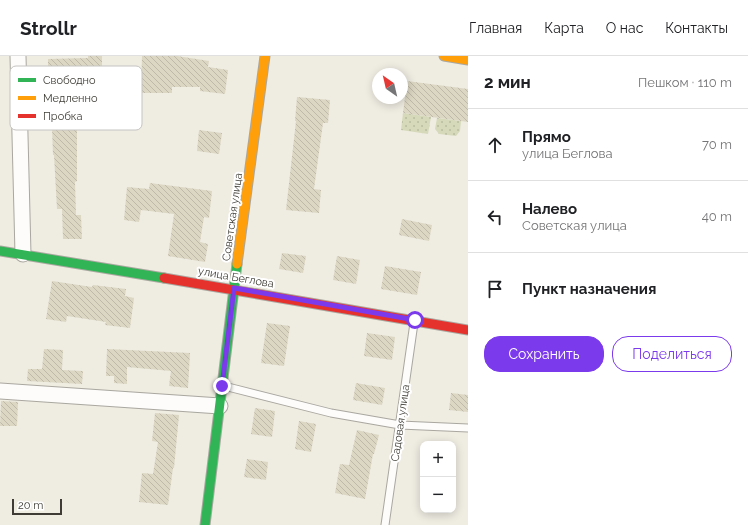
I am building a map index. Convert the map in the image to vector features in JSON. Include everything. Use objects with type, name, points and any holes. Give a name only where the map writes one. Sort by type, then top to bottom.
[{"type":"street","points":[[18,56],[18,66]]},
{"type":"street","name":"Советская улица","points":[[205,525],[234,288],[265,56]]},
{"type":"street","points":[[444,56],[468,60]]},
{"type":"street","points":[[20,130],[23,254]]},
{"type":"street","name":"улица Беглова","points":[[0,251],[234,288],[468,330]]},
{"type":"street","points":[[0,391],[220,406]]},
{"type":"lane","name":"Садовая улица","points":[[385,525],[415,320]]},
{"type":"lane","points":[[222,386],[331,413],[400,425],[468,428]]},
{"type":"green space","points":[[403,113],[431,117],[428,134],[401,130]]},
{"type":"green space","points":[[437,118],[461,121],[460,131],[456,136],[439,134],[435,129]]},
{"type":"building","points":[[88,56],[102,56],[102,66],[48,66],[48,59],[88,58]]},
{"type":"building","points":[[142,56],[177,56],[209,61],[208,67],[228,70],[225,94],[200,91],[200,87],[172,87],[172,93],[142,93]]},
{"type":"building","points":[[408,81],[468,89],[468,122],[403,113],[404,104],[408,104]]},
{"type":"building","points":[[297,97],[330,100],[328,123],[323,123],[314,189],[321,190],[319,213],[286,210],[296,121]]},
{"type":"building","points":[[52,130],[77,130],[77,181],[75,182],[76,215],[81,215],[82,239],[63,239],[62,209],[57,209]]},
{"type":"building","points":[[199,130],[222,133],[219,154],[197,151]]},
{"type":"building","points":[[150,183],[212,191],[209,218],[204,217],[200,242],[208,244],[205,262],[168,256],[174,214],[141,210],[139,222],[124,220],[127,187],[149,189]]},
{"type":"building","points":[[402,219],[432,225],[429,241],[399,235]]},
{"type":"building","points":[[282,253],[306,256],[303,273],[279,269]]},
{"type":"building","points":[[337,256],[360,260],[356,284],[333,280]]},
{"type":"building","points":[[385,266],[421,272],[417,295],[381,289]]},
{"type":"building","points":[[52,281],[92,287],[93,285],[126,289],[125,296],[134,298],[130,328],[105,325],[106,322],[67,316],[66,322],[46,319]]},
{"type":"building","points":[[267,323],[290,326],[284,366],[261,363]]},
{"type":"building","points":[[367,333],[395,337],[392,360],[364,356]]},
{"type":"building","points":[[44,349],[63,350],[62,370],[83,371],[82,384],[27,381],[28,369],[42,369]]},
{"type":"building","points":[[107,349],[190,353],[188,388],[169,386],[171,371],[127,367],[127,384],[114,383],[114,376],[106,376]]},
{"type":"building","points":[[356,383],[385,388],[382,405],[353,400]]},
{"type":"building","points":[[451,393],[468,395],[468,412],[449,410]]},
{"type":"building","points":[[1,401],[18,402],[17,426],[0,426]]},
{"type":"building","points":[[255,408],[275,411],[272,437],[251,434]]},
{"type":"building","points":[[155,413],[179,415],[174,468],[168,505],[139,502],[142,473],[153,474],[158,442],[152,441]]},
{"type":"building","points":[[299,421],[316,424],[311,452],[295,449]]},
{"type":"building","points":[[357,430],[379,435],[373,454],[365,499],[335,493],[340,464],[349,465]]},
{"type":"building","points":[[247,459],[268,462],[266,480],[244,477]]},
{"type":"traffic: fast","points":[[0,251],[164,278]]},
{"type":"traffic: fast","points":[[205,525],[237,264]]},
{"type":"traffic: slow","points":[[237,264],[265,56]]},
{"type":"traffic: slow","points":[[444,56],[468,60]]},
{"type":"traffic: jam","points":[[164,278],[468,330]]},
{"type":"route","points":[[222,386],[234,288],[415,320]]}]
